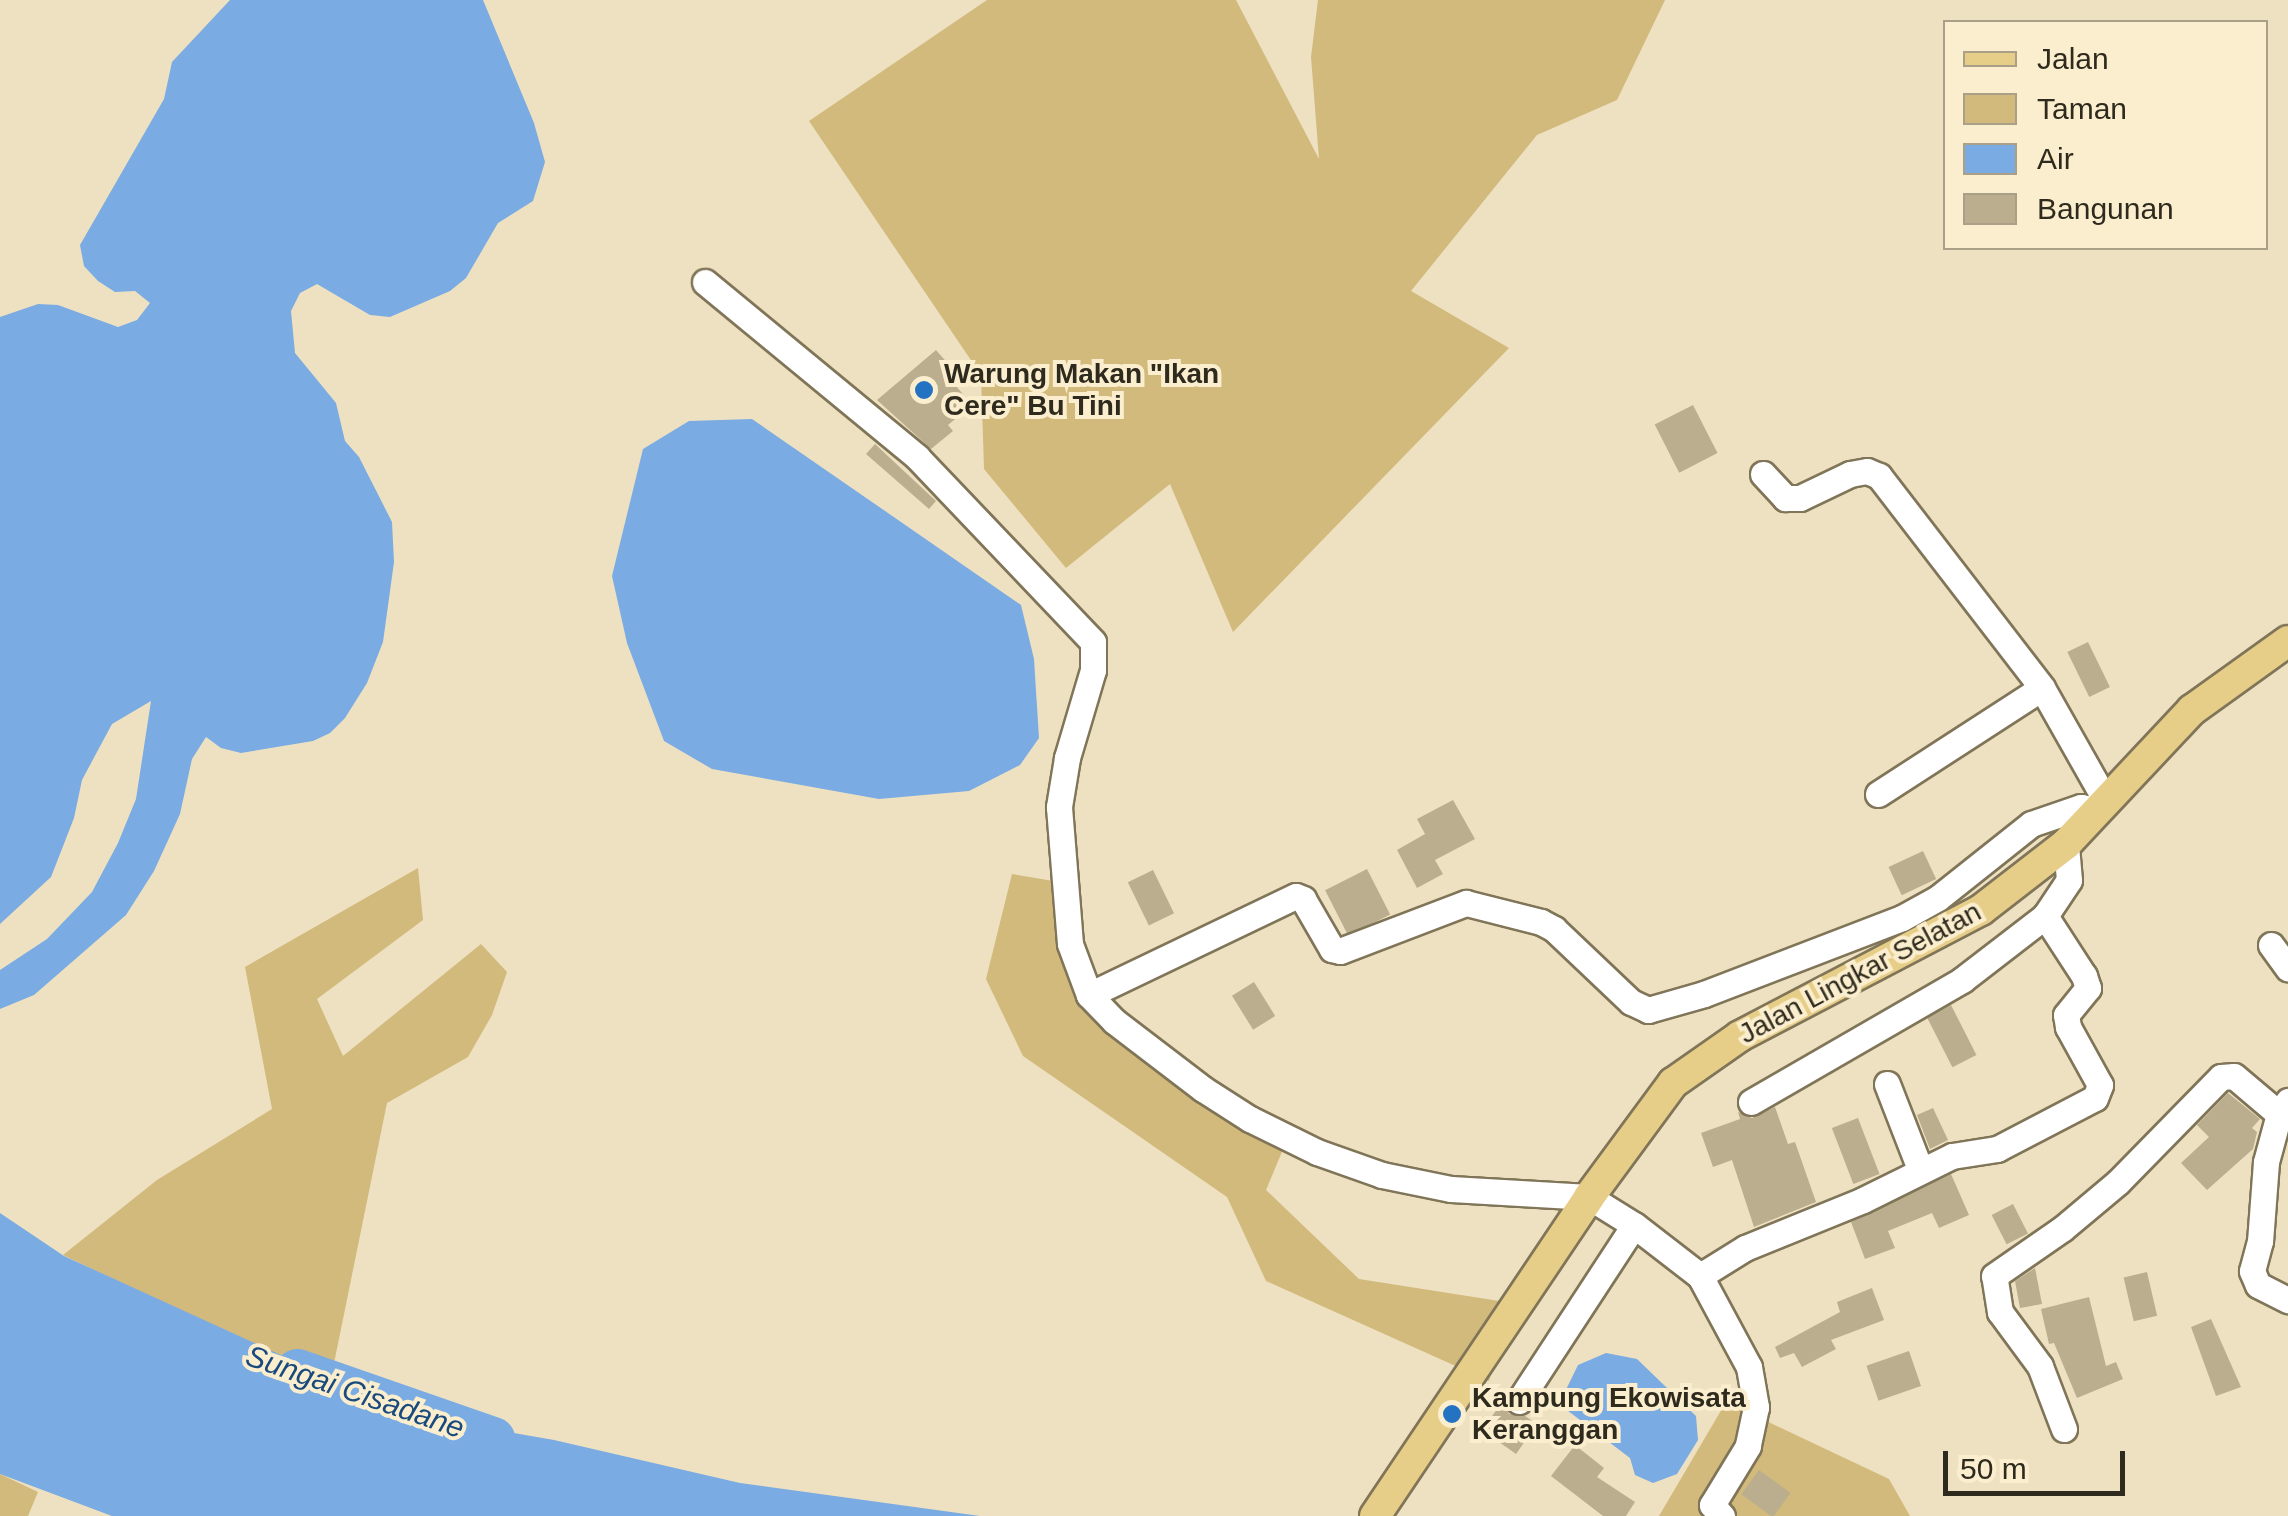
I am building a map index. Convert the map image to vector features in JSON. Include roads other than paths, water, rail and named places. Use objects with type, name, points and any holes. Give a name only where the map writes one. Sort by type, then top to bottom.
[{"type":"main road","name":"Jalan Lingkar Selatan","points":[[1375,1516],[1656,1102],[1693,1066],[1787,1010],[1902,955],[1981,910],[2066,844],[2192,710],[2288,641]]},
{"type":"street","points":[[705,282],[917,457],[1093,642],[1096,657],[1067,758],[1059,807],[1070,944],[1090,994],[1114,1021],[1203,1088],[1250,1119],[1317,1152],[1382,1175],[1451,1189],[1589,1197],[1634,1225],[1700,1276],[1750,1367],[1756,1408],[1748,1446],[1712,1505],[1722,1516]]},
{"type":"street","points":[[1090,994],[1296,896],[1332,949],[1340,952],[1466,904],[1541,922],[1578,950],[1631,1002],[1648,1010],[1704,994],[1902,918],[1938,898],[2031,824],[2068,809],[2102,805],[2042,688],[1880,476],[1867,471],[1850,474],[1800,498],[1786,498],[1764,474]]},
{"type":"street","points":[[1878,794],[2042,688]]},
{"type":"street","points":[[1752,1102],[1962,980],[2045,916],[2069,880],[2066,844]]},
{"type":"street","points":[[1700,1276],[1745,1248],[1863,1200],[1920,1169],[1952,1156],[1986,1154],[2100,1092],[2066,1016],[2088,988],[2045,916]]},
{"type":"street","points":[[2271,944],[2288,968]]},
{"type":"street","points":[[2064,1429],[2040,1366],[2000,1312],[1994,1276],[2062,1229],[2118,1182],[2221,1078],[2234,1076],[2284,1108],[2266,1162],[2260,1241],[2252,1271],[2258,1285],[2288,1300]]},
{"type":"street","points":[[1887,1084],[1920,1169]]},
{"type":"street","points":[[1520,1400],[1634,1225]]},
{"type":"water","points":[[230,0],[483,0],[534,123],[545,162],[533,201],[498,223],[466,278],[450,291],[390,317],[370,315],[317,284],[300,293],[291,311],[295,353],[336,403],[345,441],[359,457],[392,522],[394,562],[383,642],[367,683],[345,718],[330,733],[313,741],[241,753],[221,748],[206,737],[192,759],[180,814],[154,871],[126,915],[34,995],[0,1009],[0,970],[47,939],[92,892],[118,843],[136,799],[151,701],[112,724],[82,780],[74,818],[51,877],[0,924],[0,317],[38,304],[58,305],[118,327],[137,320],[150,303],[135,291],[115,292],[98,281],[84,266],[80,245],[164,99],[172,62]]},
{"type":"water","points":[[752,419],[1021,605],[1034,659],[1039,738],[1020,765],[969,791],[879,799],[712,769],[664,741],[627,643],[612,576],[643,449],[689,421]]},
{"type":"water","points":[[0,1213],[64,1256],[412,1415],[554,1440],[740,1483],[980,1516],[112,1516],[0,1474]]},
{"type":"water","points":[[1606,1353],[1637,1359],[1696,1416],[1698,1440],[1677,1474],[1653,1483],[1635,1475],[1630,1458],[1559,1404],[1578,1365]]},
{"type":"waterway","name":"Sungai Cisadane","points":[[297,1371],[492,1439]]},
{"type":"place","name":"Warung Makan \"Ikan Cere\" Bu Tini","points":[[924,390]]},
{"type":"place","name":"Kampung Ekowisata Keranggan","points":[[1452,1414]]}]
